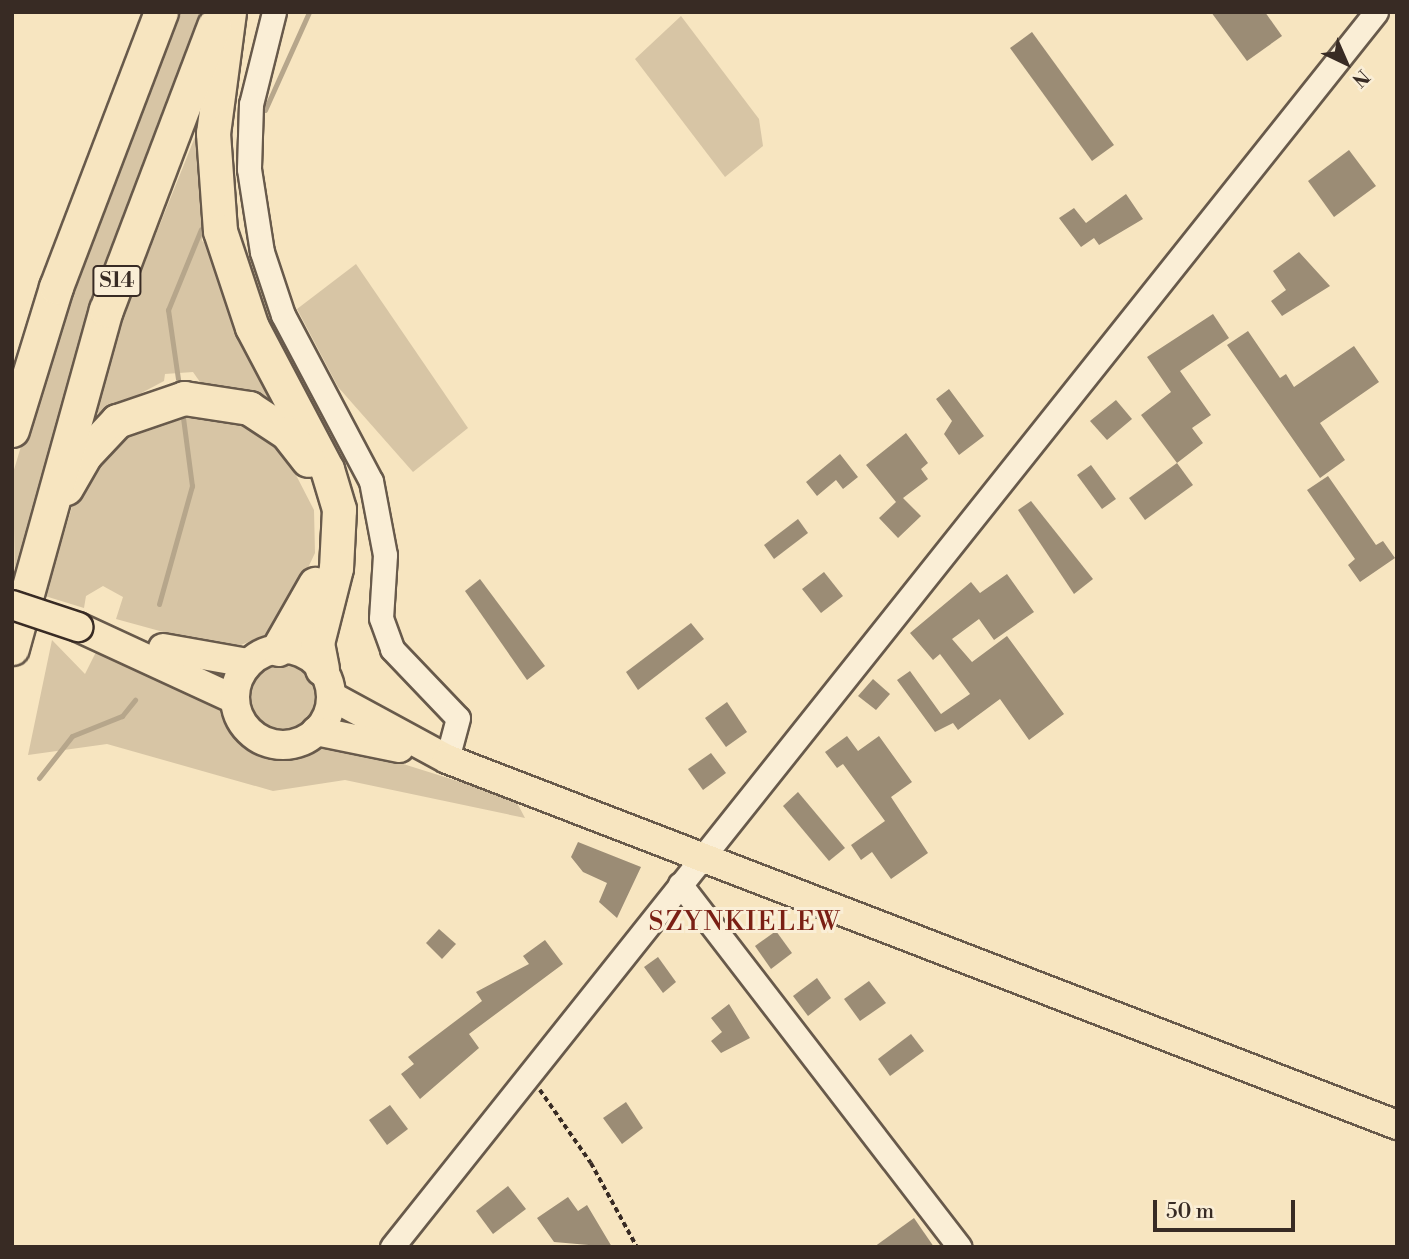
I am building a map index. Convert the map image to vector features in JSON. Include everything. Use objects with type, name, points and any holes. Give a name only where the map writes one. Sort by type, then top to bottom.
[{"type":"highway","name":"S14","points":[[12,430],[65,262],[161,12]]},
{"type":"highway","name":"S14","points":[[12,649],[34,557],[106,310],[220,12]]},
{"type":"highway","points":[[229,12],[213,133],[220,231],[252,327],[327,468],[340,509],[335,568],[317,643],[326,683]]},
{"type":"highway","points":[[34,557],[85,454],[117,421],[184,398],[249,408],[304,453],[326,503],[327,549],[319,576],[301,619],[278,649]]},
{"type":"main road","points":[[12,605],[122,642],[234,699]]},
{"type":"main road","points":[[122,642],[248,663],[278,649],[301,653],[326,683],[441,757]]},
{"type":"main road","points":[[248,663],[234,699],[243,724],[267,743],[297,743],[316,731],[441,757],[1397,1125]]},
{"type":"main road","points":[[316,731],[326,683]]},
{"type":"street","points":[[274,12],[251,104],[249,169],[262,252],[283,315],[371,481],[385,555],[381,618],[392,649],[458,718],[441,757]]},
{"type":"street","points":[[392,1247],[701,855],[1376,12]]},
{"type":"street","points":[[680,884],[960,1247]]},
{"type":"path","points":[[529,1074],[591,1163],[637,1247]]},
{"type":"shaded area","points":[[175,12],[206,12],[105,270],[15,581],[13,473],[55,333]]},
{"type":"shaded area","points":[[681,16],[759,119],[763,146],[725,177],[635,59]]},
{"type":"shaded area","points":[[203,117],[202,241],[209,244],[274,404],[200,382],[193,372],[165,374],[164,381],[102,414],[94,411],[128,304]]},
{"type":"shaded area","points":[[356,264],[468,428],[413,472],[338,387],[297,309]]},
{"type":"shaded area","points":[[228,411],[279,442],[314,510],[315,553],[279,629],[229,650],[116,619],[123,597],[103,586],[86,596],[84,608],[45,596],[78,487],[136,419]]},
{"type":"shaded area","points":[[52,640],[85,674],[96,652],[217,700],[230,733],[270,756],[293,756],[333,742],[515,799],[525,818],[345,780],[273,791],[107,744],[28,755]]},
{"type":"shaded area","points":[[283,662],[303,668],[313,678],[319,698],[313,718],[303,728],[283,734],[263,728],[253,718],[247,698],[253,678],[263,668]]},
{"type":"building","points":[[1211,12],[1265,12],[1282,36],[1247,61]]},
{"type":"building","points":[[1032,32],[1114,145],[1092,161],[1010,48]]},
{"type":"building","points":[[1349,150],[1376,186],[1334,217],[1308,181]]},
{"type":"building","points":[[1126,194],[1143,219],[1099,245],[1094,238],[1081,247],[1059,218],[1074,208],[1086,223]]},
{"type":"building","points":[[1299,252],[1330,286],[1282,316],[1271,301],[1286,290],[1273,271]]},
{"type":"building","points":[[1213,314],[1229,338],[1180,371],[1211,415],[1192,428],[1203,443],[1177,463],[1141,415],[1171,392],[1147,357]]},
{"type":"building","points":[[1248,331],[1280,378],[1286,374],[1294,387],[1354,346],[1379,382],[1320,423],[1345,460],[1320,478],[1227,345]]},
{"type":"building","points":[[949,389],[984,436],[959,455],[944,434],[952,421],[936,399]]},
{"type":"building","points":[[1116,400],[1132,419],[1107,440],[1090,421]]},
{"type":"building","points":[[906,433],[928,463],[921,469],[928,479],[903,498],[921,516],[898,538],[879,518],[896,502],[866,465]]},
{"type":"building","points":[[840,454],[858,477],[843,489],[836,480],[817,496],[806,482]]},
{"type":"building","points":[[1177,463],[1193,485],[1145,520],[1129,498]]},
{"type":"building","points":[[1091,465],[1116,499],[1102,509],[1077,475]]},
{"type":"building","points":[[1328,476],[1376,545],[1383,541],[1395,558],[1360,582],[1348,565],[1355,559],[1307,490]]},
{"type":"building","points":[[1031,501],[1093,579],[1074,594],[1018,510]]},
{"type":"building","points":[[798,519],[808,533],[774,559],[764,545]]},
{"type":"building","points":[[824,572],[843,596],[821,613],[802,589]]},
{"type":"building","points":[[1007,574],[1034,612],[994,640],[979,619],[952,639],[972,662],[1007,636],[1064,714],[1029,740],[1000,699],[958,730],[953,723],[935,732],[897,680],[910,671],[941,714],[970,694],[940,654],[933,660],[910,633],[971,582],[980,593]]},
{"type":"building","points":[[480,579],[545,666],[527,680],[465,591]]},
{"type":"building","points":[[691,623],[704,639],[638,690],[626,672]]},
{"type":"building","points":[[873,679],[890,694],[876,710],[858,696]]},
{"type":"building","points":[[727,702],[747,732],[726,747],[705,718]]},
{"type":"building","points":[[847,736],[858,751],[879,736],[912,782],[891,797],[928,853],[891,879],[872,852],[861,860],[851,845],[885,821],[843,764],[837,768],[825,752]]},
{"type":"building","points":[[711,753],[726,773],[703,790],[688,769]]},
{"type":"building","points":[[798,792],[845,848],[829,861],[783,806]]},
{"type":"building","points":[[578,842],[641,867],[617,918],[599,902],[607,883],[583,872],[571,857]]},
{"type":"building","points":[[439,929],[456,944],[442,959],[426,943]]},
{"type":"building","points":[[776,931],[792,953],[771,969],[755,946]]},
{"type":"building","points":[[545,940],[563,964],[469,1034],[479,1048],[420,1099],[401,1074],[414,1064],[408,1057],[482,1001],[476,992],[529,964],[523,956]]},
{"type":"building","points":[[658,957],[676,982],[663,993],[644,967]]},
{"type":"building","points":[[817,978],[831,998],[808,1016],[793,996]]},
{"type":"building","points":[[869,981],[886,1003],[860,1021],[844,999]]},
{"type":"building","points":[[729,1004],[750,1038],[721,1053],[711,1041],[722,1032],[711,1018]]},
{"type":"building","points":[[911,1034],[924,1051],[890,1076],[878,1059]]},
{"type":"building","points":[[626,1102],[643,1128],[622,1144],[603,1118]]},
{"type":"building","points":[[390,1105],[408,1129],[387,1145],[369,1120]]},
{"type":"building","points":[[508,1186],[526,1209],[493,1234],[476,1211]]},
{"type":"building","points":[[568,1197],[578,1211],[587,1205],[612,1247],[554,1242],[537,1218]]},
{"type":"building","points":[[914,1218],[934,1247],[874,1247]]},
{"type":"waterway","points":[[265,110],[309,12]]},
{"type":"waterway","points":[[178,379],[168,310],[201,229]]},
{"type":"waterway","points":[[159,604],[192,486],[182,410]]},
{"type":"waterway","points":[[39,778],[72,736],[122,716],[135,700]]},
{"type":"district","name":"SZYNKIELEW","points":[[745,923]]}]
